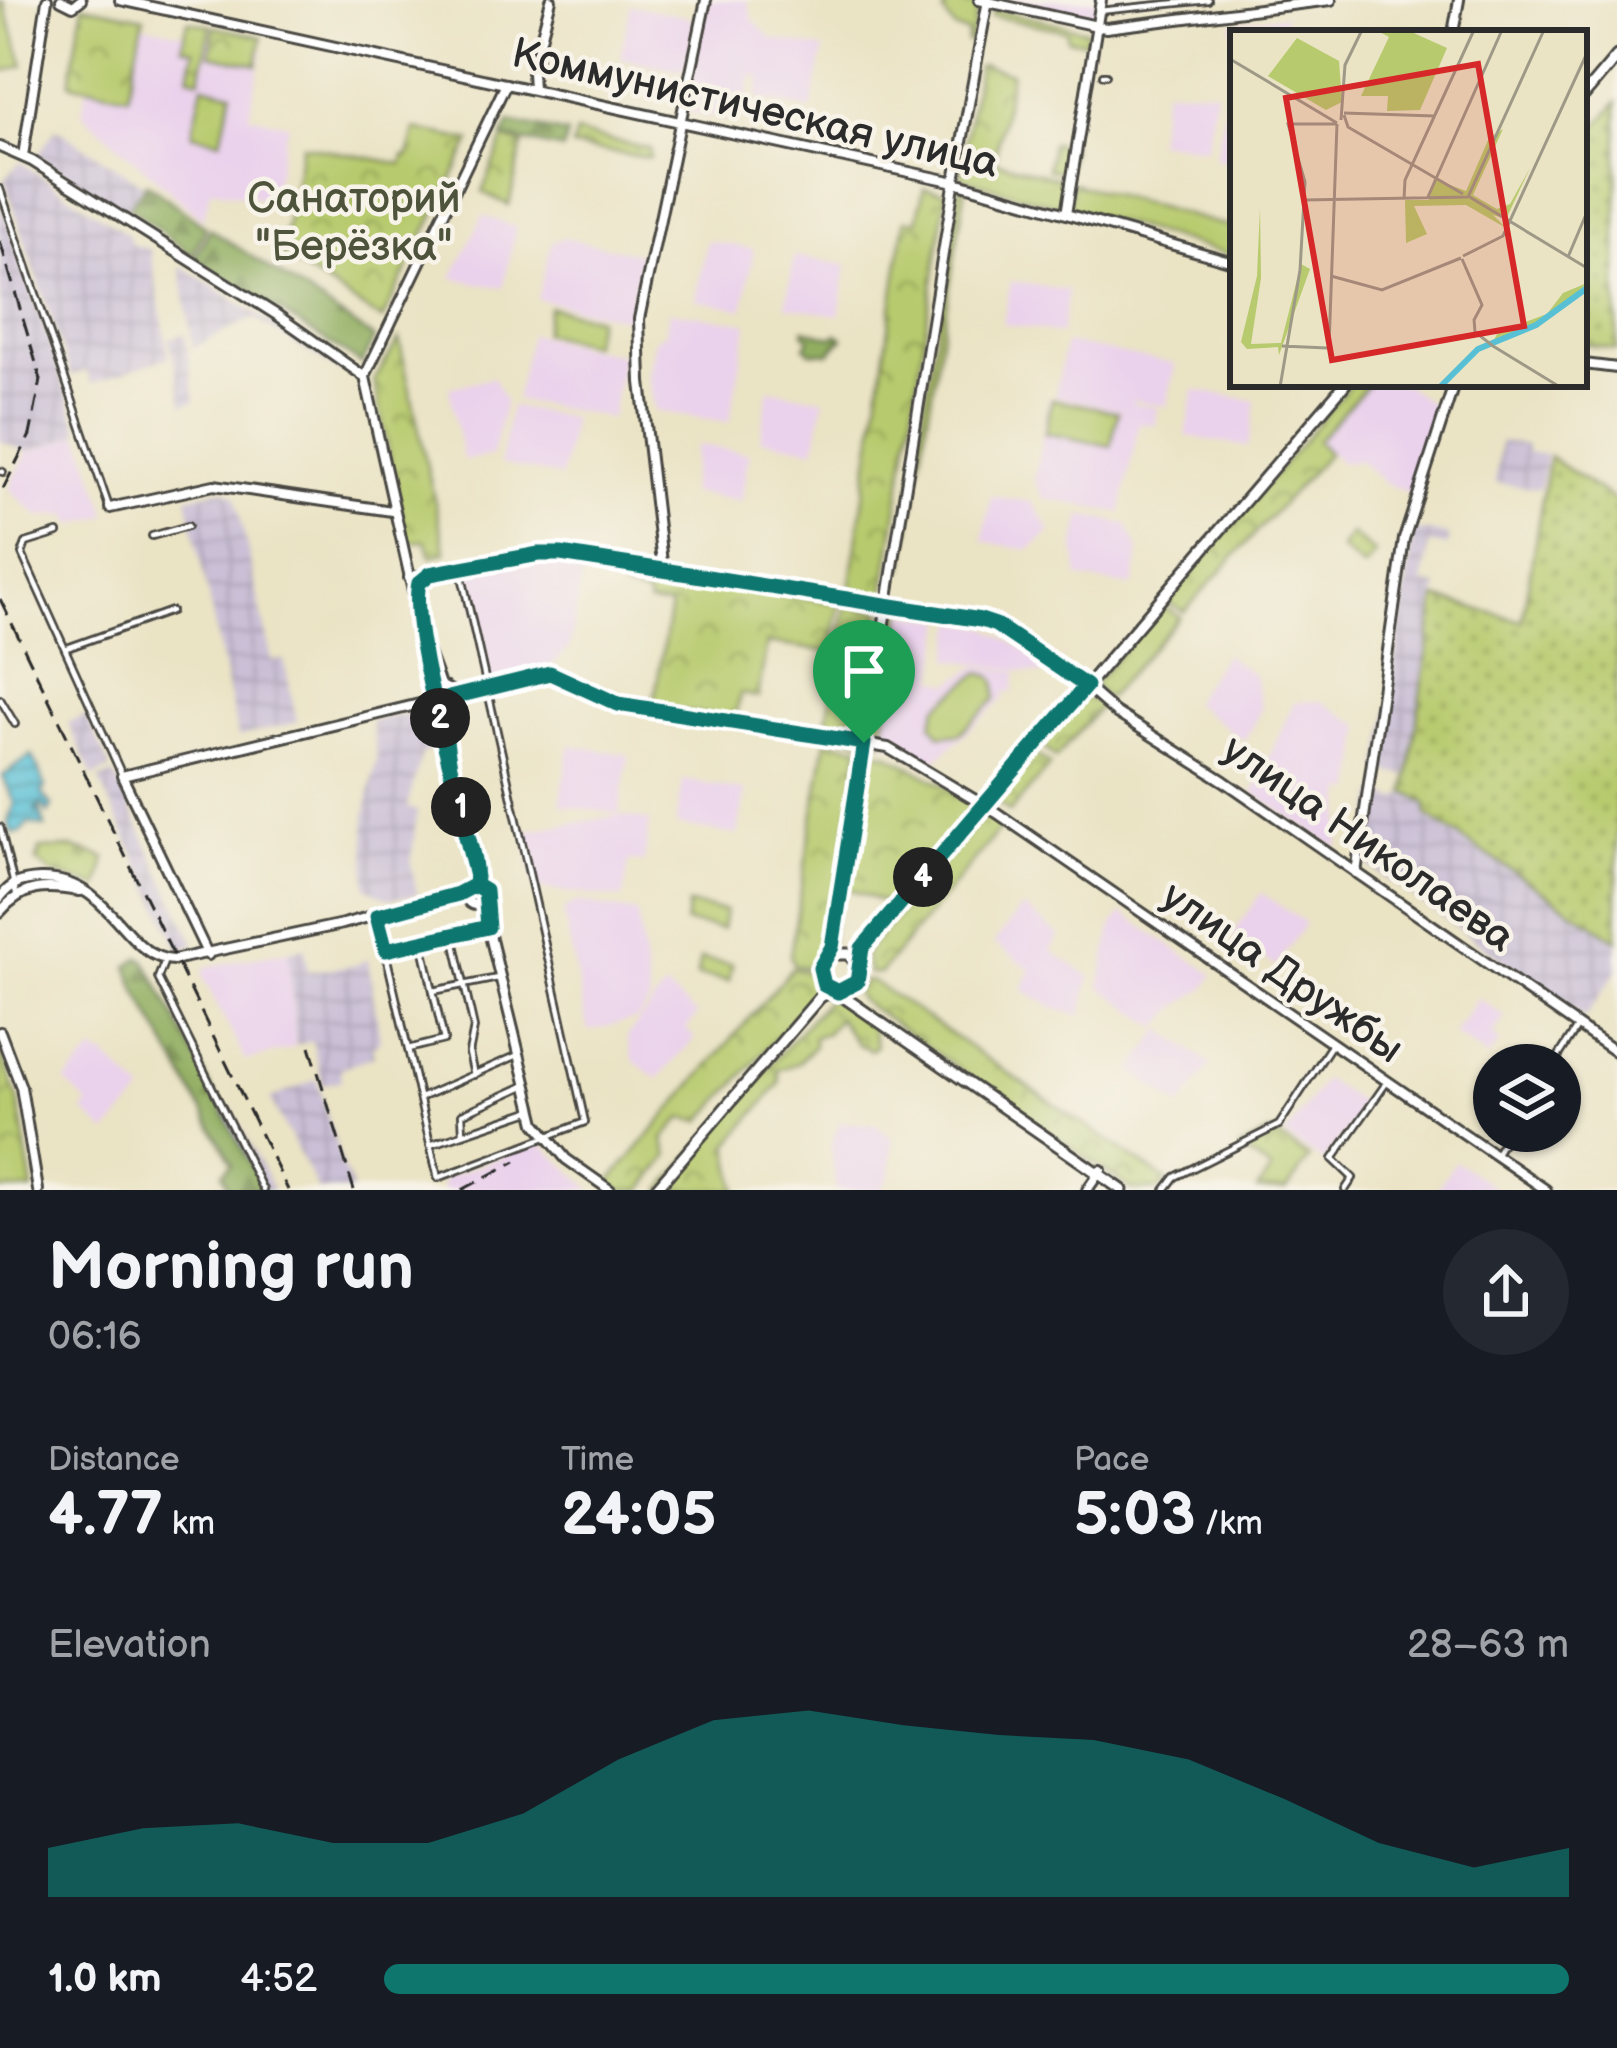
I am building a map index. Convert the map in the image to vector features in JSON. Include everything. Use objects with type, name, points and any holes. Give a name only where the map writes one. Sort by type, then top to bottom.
[{"type":"main road","points":[[23,156],[47,0]]},
{"type":"main road","points":[[62,0],[70,6],[81,0]]},
{"type":"main road","name":"Коммунистическая улица","points":[[120,0],[505,88],[532,85],[955,182],[1230,261]]},
{"type":"main road","points":[[532,85],[550,0]]},
{"type":"main road","points":[[663,571],[638,334],[654,235],[706,0]]},
{"type":"main road","points":[[1066,214],[1101,0]]},
{"type":"main road","points":[[652,1190],[814,1000],[820,968],[830,954],[985,1],[1096,26],[1330,0]]},
{"type":"main road","points":[[1454,30],[1459,0]]},
{"type":"main road","points":[[1587,91],[1617,56]]},
{"type":"main road","points":[[505,88],[365,377],[446,739],[473,890],[488,927],[530,1111],[566,1159],[610,1190]]},
{"type":"main road","points":[[0,147],[23,156],[277,315],[365,377]]},
{"type":"main road","points":[[1587,364],[1617,368]]},
{"type":"main road","points":[[830,954],[858,946],[1338,387]]},
{"type":"main road","points":[[1356,873],[1404,539],[1453,387]]},
{"type":"main road","points":[[110,508],[214,484],[392,511]]},
{"type":"main road","name":"улица Николаева","points":[[409,578],[550,553],[989,622],[1617,1053]]},
{"type":"main road","points":[[417,613],[419,583],[430,574]]},
{"type":"main road","points":[[425,647],[444,689],[485,687]]},
{"type":"main road","name":"улица Дружбы","points":[[122,776],[550,673],[618,704],[888,748],[982,804],[1546,1190]]},
{"type":"main road","points":[[446,739],[446,701],[485,687]]},
{"type":"main road","points":[[122,776],[208,955]]},
{"type":"main road","points":[[853,987],[862,948],[982,804]]},
{"type":"main road","points":[[0,898],[50,879],[83,888],[149,953],[165,960],[208,955],[473,890]]},
{"type":"main road","points":[[0,912],[14,889]]},
{"type":"main road","points":[[473,890],[480,908]]},
{"type":"main road","points":[[835,933],[844,952],[858,963]]},
{"type":"main road","points":[[821,980],[1100,1172]]},
{"type":"main road","points":[[814,1000],[853,987]]},
{"type":"main road","points":[[853,987],[860,1004],[1126,1190]]},
{"type":"main road","points":[[0,1032],[21,1087],[38,1190]]},
{"type":"main road","points":[[1087,1190],[1100,1172]]},
{"type":"street","points":[[1099,11],[1208,0]]},
{"type":"street","points":[[0,189],[110,508]]},
{"type":"street","points":[[152,536],[188,526]]},
{"type":"street","points":[[58,533],[26,543],[22,554],[122,776]]},
{"type":"street","points":[[377,916],[438,1178],[585,1122],[460,568]]},
{"type":"street","points":[[67,648],[171,611]]},
{"type":"street","points":[[0,699],[15,724]]},
{"type":"street","points":[[0,827],[14,889]]},
{"type":"street","points":[[386,950],[488,927]]},
{"type":"street","points":[[453,935],[474,1028],[469,1053],[474,1075]]},
{"type":"street","points":[[408,1049],[444,1040],[422,942]]},
{"type":"street","points":[[165,960],[158,978],[263,1190]]},
{"type":"street","points":[[433,992],[499,978]]},
{"type":"street","points":[[1566,1044],[1578,1026]]},
{"type":"street","points":[[1166,1190],[1175,1177],[1279,1125],[1332,1044]]},
{"type":"street","points":[[419,1098],[518,1055]]},
{"type":"street","points":[[1346,1190],[1353,1178],[1333,1159],[1387,1082]]},
{"type":"street","points":[[463,1133],[462,1114],[524,1086]]},
{"type":"street","points":[[430,1145],[530,1111]]},
{"type":"shaded area","points":[[707,0],[747,0],[753,20],[770,38],[824,50],[811,110],[757,98],[761,78],[753,75],[746,101],[734,100],[730,121],[683,111]]},
{"type":"shaded area","points":[[995,0],[1100,0],[1097,12],[1088,20]]},
{"type":"shaded area","points":[[631,5],[692,18],[686,71],[620,58]]},
{"type":"shaded area","points":[[1284,15],[1286,30],[1233,30],[1232,23]]},
{"type":"shaded area","points":[[100,16],[263,50],[249,115],[288,124],[271,201],[211,189],[203,220],[82,113]]},
{"type":"shaded area","points":[[1164,89],[1216,90],[1206,148],[1156,141]]},
{"type":"shaded area","points":[[1227,90],[1230,90],[1230,160],[1215,158]]},
{"type":"shaded area","points":[[56,128],[143,184],[124,211],[38,155]]},
{"type":"shaded area","points":[[20,162],[128,234],[131,244],[150,249],[169,357],[91,384],[86,371],[71,376],[4,179]]},
{"type":"shaded area","points":[[0,200],[80,433],[27,452],[0,441]]},
{"type":"shaded area","points":[[483,216],[516,227],[503,288],[452,278]]},
{"type":"shaded area","points":[[564,238],[641,254],[628,319],[537,299],[552,242]]},
{"type":"shaded area","points":[[707,241],[754,249],[743,309],[696,300]]},
{"type":"shaded area","points":[[794,256],[847,265],[839,315],[786,306]]},
{"type":"shaded area","points":[[180,265],[344,370],[253,318],[193,348]]},
{"type":"shaded area","points":[[1011,281],[1068,291],[1061,334],[1003,324]]},
{"type":"shaded area","points":[[669,311],[748,323],[729,422],[655,411],[648,375],[655,339],[665,333]]},
{"type":"shaded area","points":[[185,334],[195,401],[183,405],[169,338]]},
{"type":"shaded area","points":[[530,334],[622,355],[611,418],[515,400]]},
{"type":"shaded area","points":[[1065,343],[1175,364],[1167,406],[1133,400],[1133,404],[1158,408],[1155,425],[1139,423],[1121,513],[1044,498],[1034,480],[1049,397],[1132,412],[1055,396]]},
{"type":"shaded area","points":[[493,377],[505,402],[492,456],[463,460],[449,388]]},
{"type":"shaded area","points":[[1365,387],[1408,387],[1440,411],[1410,493],[1383,482],[1359,460],[1341,463],[1317,440]]},
{"type":"shaded area","points":[[769,389],[824,399],[815,449],[760,439]]},
{"type":"shaded area","points":[[1194,390],[1256,401],[1248,447],[1186,436]]},
{"type":"shaded area","points":[[510,406],[572,418],[561,477],[500,464]]},
{"type":"shaded area","points":[[80,434],[108,515],[73,525],[68,515],[38,516],[9,488],[27,453]]},
{"type":"shaded area","points":[[1500,441],[1527,445],[1527,452],[1546,455],[1540,489],[1495,483]]},
{"type":"shaded area","points":[[696,445],[749,453],[741,501],[689,493]]},
{"type":"shaded area","points":[[223,489],[236,497],[272,661],[284,660],[297,722],[238,737],[187,497]]},
{"type":"shaded area","points":[[991,496],[1032,502],[1051,531],[1030,550],[983,541]]},
{"type":"shaded area","points":[[1082,515],[1127,524],[1139,551],[1133,587],[1079,578],[1075,548]]},
{"type":"shaded area","points":[[1414,530],[1449,535],[1448,546],[1429,544],[1423,584],[1438,587],[1410,776],[1379,771]]},
{"type":"shaded area","points":[[551,557],[584,564],[569,649],[550,667],[490,682],[467,572]]},
{"type":"shaded area","points":[[903,613],[945,620],[936,678],[949,684],[978,666],[1017,672],[1013,692],[1006,691],[1004,699],[929,766],[895,744],[882,742]]},
{"type":"shaded area","points":[[956,621],[988,628],[1035,657],[1046,670],[1039,674],[950,659]]},
{"type":"shaded area","points":[[1224,654],[1254,675],[1261,709],[1244,741],[1192,702]]},
{"type":"shaded area","points":[[1321,701],[1362,726],[1355,791],[1345,791],[1338,849],[1253,793],[1294,702]]},
{"type":"shaded area","points":[[432,708],[439,746],[422,754],[407,807],[417,811],[411,865],[417,894],[390,899],[366,887],[365,815],[377,758],[371,721]]},
{"type":"shaded area","points":[[86,715],[111,769],[93,777],[68,723]]},
{"type":"shaded area","points":[[570,745],[629,755],[619,814],[560,805]]},
{"type":"shaded area","points":[[114,774],[195,944],[180,950],[99,780]]},
{"type":"shaded area","points":[[683,780],[745,791],[738,835],[676,825]]},
{"type":"shaded area","points":[[1376,792],[1397,799],[1407,793],[1427,806],[1426,817],[1617,941],[1617,970],[1585,1018],[1365,863]]},
{"type":"shaded area","points":[[622,815],[650,821],[644,862],[629,861],[623,899],[535,888],[525,831]]},
{"type":"shaded area","points":[[1261,893],[1305,923],[1276,966],[1232,936]]},
{"type":"shaded area","points":[[577,902],[637,913],[650,1001],[637,1019],[588,1031],[563,910]]},
{"type":"shaded area","points":[[1023,907],[1060,936],[1051,951],[1090,976],[1082,1016],[1051,1007],[1022,989],[1032,970],[994,943]]},
{"type":"shaded area","points":[[1122,913],[1214,975],[1159,1028],[1100,987],[1112,927]]},
{"type":"shaded area","points":[[305,947],[308,971],[368,959],[380,1040],[372,1047],[374,1056],[341,1068],[341,1080],[323,1085],[312,1041],[296,1045],[289,951]]},
{"type":"shaded area","points":[[289,951],[295,1047],[246,1061],[203,977],[204,967]]},
{"type":"shaded area","points":[[665,988],[697,1015],[686,1029],[695,1038],[658,1079],[633,1060],[627,1036]]},
{"type":"shaded area","points":[[1478,998],[1505,1017],[1492,1035],[1498,1044],[1473,1044],[1473,1048],[1453,1034]]},
{"type":"shaded area","points":[[1162,1029],[1211,1065],[1181,1107],[1132,1071]]},
{"type":"shaded area","points":[[94,1051],[144,1093],[107,1133],[83,1111],[89,1104],[65,1082]]},
{"type":"shaded area","points":[[317,1079],[353,1190],[318,1190],[270,1099]]},
{"type":"shaded area","points":[[1324,1079],[1364,1105],[1324,1162],[1285,1136]]},
{"type":"shaded area","points":[[231,1106],[273,1190],[261,1190],[219,1111]]},
{"type":"shaded area","points":[[840,1122],[876,1124],[893,1139],[890,1175],[881,1190],[836,1190],[831,1145]]},
{"type":"shaded area","points":[[540,1143],[593,1190],[441,1190],[444,1178]]},
{"type":"shaded area","points":[[1455,1161],[1498,1190],[1436,1190]]},
{"type":"green space","points":[[947,0],[978,7],[971,43],[968,33],[956,30],[944,13]]},
{"type":"green space","points":[[0,2],[24,65],[0,73]]},
{"type":"green space","points":[[83,5],[144,17],[128,95],[70,83]]},
{"type":"green space","points":[[994,9],[1086,30],[1087,42],[1067,39],[1067,31],[992,16]]},
{"type":"green space","points":[[188,21],[211,26],[200,79],[189,76],[194,50],[182,47]]},
{"type":"green space","points":[[215,27],[262,37],[257,65],[210,55]]},
{"type":"green space","points":[[982,65],[1011,73],[995,156],[965,143]]},
{"type":"green space","points":[[203,85],[232,92],[221,140],[192,134]]},
{"type":"green space","points":[[1617,102],[1617,350],[1587,345],[1587,137]]},
{"type":"green space","points":[[510,122],[567,134],[563,150],[503,137]]},
{"type":"green space","name":"Санаторий \"Берёзка\"","points":[[415,129],[471,141],[382,320],[281,255],[302,145],[402,164],[404,156],[409,156]]},
{"type":"green space","points":[[576,133],[650,149],[650,158],[572,147]]},
{"type":"green space","points":[[504,139],[523,144],[509,205],[482,192]]},
{"type":"green space","points":[[1051,143],[1072,147],[1065,173],[1047,169]]},
{"type":"green space","points":[[965,152],[1067,181],[1065,208],[961,178]]},
{"type":"green space","points":[[146,183],[206,227],[192,255],[129,207]]},
{"type":"green space","points":[[1072,183],[1230,227],[1230,255],[1069,208]]},
{"type":"green space","points":[[966,186],[903,569],[899,568],[959,189]]},
{"type":"green space","points":[[924,188],[947,192],[884,594],[850,589],[905,220],[917,221]]},
{"type":"green space","points":[[210,229],[374,338],[362,364],[195,258]]},
{"type":"green space","points":[[549,307],[597,318],[591,344],[543,333]]},
{"type":"green space","points":[[804,329],[843,338],[830,353],[811,352],[805,346],[810,338]]},
{"type":"green space","points":[[399,339],[446,553],[431,556],[426,541],[407,542],[374,381]]},
{"type":"green space","points":[[1348,387],[1365,387],[1317,441],[1328,453],[1184,612],[1167,602]]},
{"type":"green space","points":[[1052,399],[1118,412],[1111,446],[1045,433]]},
{"type":"green space","points":[[1549,457],[1617,502],[1617,940],[1427,815],[1427,804],[1406,792],[1436,598],[1522,621]]},
{"type":"green space","points":[[1351,534],[1375,553],[1364,568],[1340,549]]},
{"type":"green space","points":[[626,572],[840,603],[831,652],[767,643],[758,697],[740,694],[735,719],[653,707],[670,606],[649,604],[647,596],[623,589]]},
{"type":"green space","points":[[1161,605],[1180,617],[1107,698],[1093,685]]},
{"type":"green space","points":[[846,606],[881,611],[861,739],[825,733]]},
{"type":"green space","points":[[889,608],[903,610],[882,742],[868,740]]},
{"type":"green space","points":[[979,673],[996,681],[996,699],[959,734],[940,735],[932,724],[937,707]]},
{"type":"green space","points":[[1083,697],[1102,704],[1056,758],[1041,745]]},
{"type":"green space","points":[[826,741],[860,746],[828,951],[817,969],[794,965],[790,955]]},
{"type":"green space","points":[[870,750],[888,754],[976,803],[887,904],[846,888]]},
{"type":"green space","points":[[1034,753],[1050,765],[1010,812],[994,800]]},
{"type":"green space","points":[[988,810],[1005,823],[880,973],[869,973],[864,956],[869,948]]},
{"type":"green space","points":[[73,848],[106,858],[99,887],[52,874],[36,861],[40,849]]},
{"type":"green space","points":[[688,905],[725,911],[722,929],[685,923]]},
{"type":"green space","points":[[140,957],[263,1190],[229,1190],[222,1173],[232,1164],[137,991],[128,966]]},
{"type":"green space","points":[[700,959],[732,964],[729,981],[697,976]]},
{"type":"green space","points":[[792,968],[815,974],[813,996],[702,1121],[682,1118],[664,1139],[669,1156],[642,1190],[617,1190],[608,1184]]},
{"type":"green space","points":[[872,981],[1166,1180],[1159,1190],[1132,1190],[860,1000],[856,993],[861,982]]},
{"type":"green space","points":[[831,995],[869,1018],[876,1046],[871,1050],[857,1044],[838,1018],[826,1033],[814,1037],[814,1046],[798,1063],[778,1070],[780,1083],[729,1145],[737,1190],[662,1190]]},
{"type":"green space","points":[[0,1046],[19,1103],[33,1190],[0,1190]]},
{"type":"green space","points":[[1271,1132],[1309,1158],[1287,1190],[1257,1190],[1271,1170],[1240,1148]]},
{"type":"water","points":[[32,755],[46,787],[42,793],[52,806],[48,813],[42,805],[35,808],[36,812],[40,809],[45,827],[28,823],[21,833],[12,834],[8,823],[14,803],[3,776]]},
{"type":"railway","points":[[0,241],[41,380],[30,435],[0,495]]},
{"type":"railway","points":[[0,599],[288,1190]]},
{"type":"railway","points":[[310,1046],[354,1190]]},
{"type":"railway","points":[[462,1190],[516,1161]]},
{"type":"route","points":[[864,743],[618,704],[550,673],[449,698],[442,710],[446,739],[466,827],[476,877],[475,885],[377,916],[386,950],[488,927],[485,891],[475,885],[417,613],[419,583],[430,574],[561,554],[981,620],[996,625],[1086,686],[862,948],[857,982],[838,992],[824,985],[820,968],[832,947],[864,743]]}]
